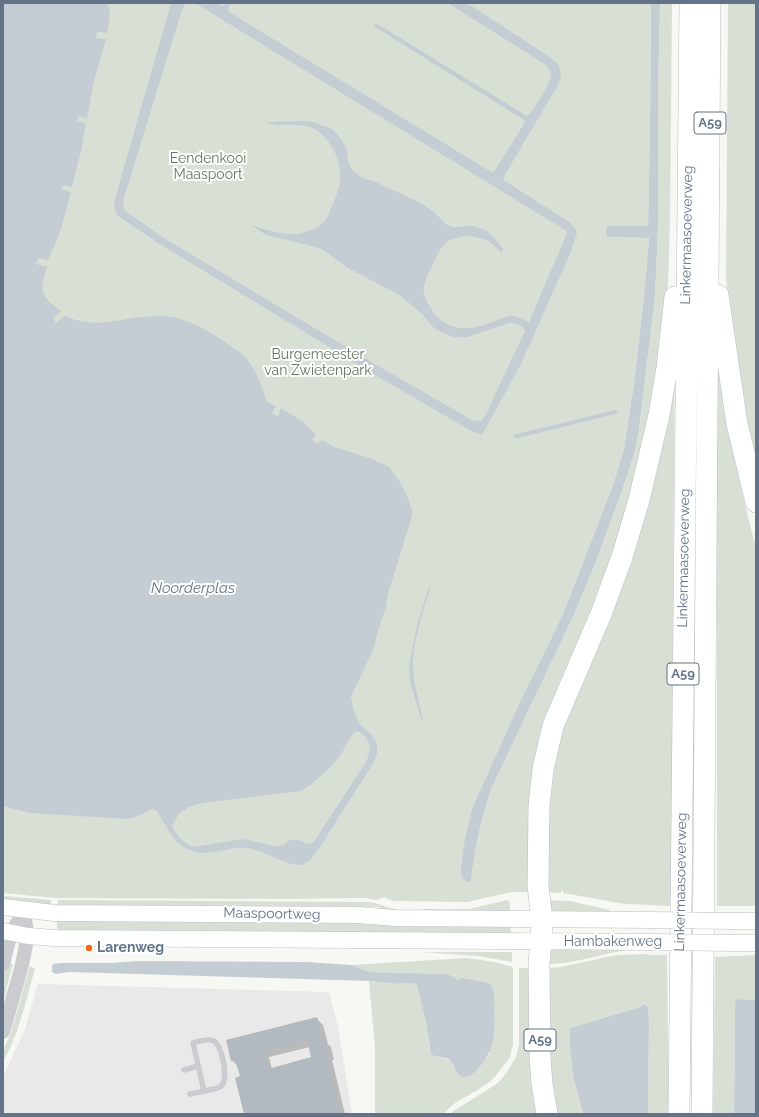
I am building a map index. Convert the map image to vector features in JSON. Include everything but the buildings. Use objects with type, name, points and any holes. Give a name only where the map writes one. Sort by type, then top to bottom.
[{"type":"highway","name":"Linkermaasoeverweg","points":[[679,1114],[690,3]]},
{"type":"highway","name":"Linkermaasoeverweg","points":[[702,1114],[710,3]]},
{"type":"highway","name":"A59","points":[[542,919],[538,890],[538,844],[540,793],[545,756],[553,726],[613,583],[639,500],[659,415],[667,368],[680,244],[688,233]]},
{"type":"highway","name":"A59","points":[[709,243],[722,311],[737,424],[756,502]]},
{"type":"highway","points":[[541,942],[542,919]]},
{"type":"highway","name":"A59","points":[[541,942],[539,962],[540,1058],[542,1084],[547,1114]]},
{"type":"main road","name":"Maaspoortweg","points":[[3,907],[54,912],[358,915],[395,918],[542,919]]},
{"type":"main road","name":"Hambakenweg","points":[[542,919],[756,921]]},
{"type":"main road","name":"Maaspoortweg","points":[[7,932],[28,936],[54,938],[541,942]]},
{"type":"main road","name":"Hambakenweg","points":[[541,942],[756,944]]},
{"type":"street","points":[[3,964],[7,932],[23,910]]},
{"type":"street","points":[[3,1032],[21,969],[28,936],[23,910]]},
{"type":"lane","points":[[190,1094],[204,1091],[220,1087],[225,1082],[225,1075],[219,1049],[212,1040],[193,1043],[204,1091]]},
{"type":"lane","points":[[184,1070],[198,1066]]},
{"type":"shaded area","points":[[38,984],[329,992],[338,1027],[352,1114],[3,1114],[3,1076],[24,1032]]},
{"type":"green space","name":"Burgemeester van Zwietenpark","points":[[3,3],[651,3],[648,226],[607,226],[609,237],[649,238],[634,383],[624,449],[613,485],[563,614],[519,704],[473,806],[471,880],[479,833],[492,787],[572,619],[594,567],[635,451],[655,297],[658,228],[660,3],[672,3],[668,285],[654,392],[629,516],[571,665],[532,892],[512,892],[467,902],[394,901],[387,899],[386,897],[376,900],[365,898],[55,898],[3,893]]},
{"type":"green space","points":[[728,3],[756,3],[756,486],[731,342],[726,276]]},
{"type":"green space","points":[[675,341],[671,906],[625,904],[563,893],[563,891],[561,891],[561,893],[545,892],[547,786]]},
{"type":"green space","points":[[718,354],[734,451],[756,547],[756,906],[717,906]]},
{"type":"green space","points":[[6,896],[51,900],[51,907],[3,904],[3,898]]},
{"type":"green space","points":[[58,900],[368,902],[399,910],[391,913],[378,907],[265,906],[253,911],[57,909]]},
{"type":"green space","points":[[507,900],[510,903],[510,913],[420,912],[423,909],[469,909]]},
{"type":"green space","points":[[545,900],[570,901],[610,910],[609,915],[547,914]]},
{"type":"green space","points":[[57,920],[510,924],[511,936],[57,932]]},
{"type":"green space","points":[[575,948],[575,950],[627,950],[565,963],[545,964],[546,950]]},
{"type":"green space","points":[[421,952],[512,952],[512,962],[478,956]]},
{"type":"green space","points":[[616,955],[667,955],[669,1114],[648,1114],[649,1021],[648,1007],[645,1004],[637,1008],[570,1028],[570,1049],[573,1076],[583,1114],[554,1114],[545,968],[561,967]]},
{"type":"green space","points":[[756,955],[756,1000],[738,999],[735,1002],[734,1114],[713,1114],[715,957]]},
{"type":"green space","points":[[466,958],[494,962],[513,967],[513,1044],[510,1057],[491,1081],[455,1103],[443,1114],[375,1114],[375,1048],[369,981],[397,984],[418,984],[430,1050],[433,1055],[451,1062],[457,1073],[475,1072],[490,1053],[458,980],[448,974],[369,972],[352,965]]},
{"type":"green space","points":[[8,962],[13,964],[3,1002],[3,976],[5,966]]},
{"type":"green space","points":[[30,966],[35,969],[25,1005],[18,1028],[3,1062],[3,1052],[12,1029]]},
{"type":"green space","points":[[519,968],[534,968],[539,1114],[450,1114],[498,1083],[516,1057],[519,1044]]},
{"type":"water","name":"Noorderplas","points":[[3,3],[108,3],[110,14],[107,33],[97,32],[96,38],[106,39],[93,85],[87,119],[78,116],[77,121],[86,123],[72,187],[63,185],[61,189],[71,192],[60,232],[48,260],[38,258],[36,264],[47,267],[42,288],[43,292],[45,297],[61,311],[53,318],[56,323],[65,316],[78,320],[101,323],[145,317],[168,316],[188,321],[206,330],[242,354],[250,363],[261,385],[267,402],[276,406],[272,414],[278,416],[281,408],[304,422],[316,435],[312,440],[317,444],[322,440],[334,447],[370,458],[389,467],[402,485],[409,501],[412,516],[388,594],[386,607],[374,648],[351,697],[354,712],[360,724],[372,735],[377,743],[377,754],[374,762],[318,850],[308,862],[295,865],[247,848],[209,853],[194,852],[182,846],[178,842],[157,811],[152,809],[136,817],[127,819],[30,813],[3,806]],"holes":[[[357,731],[365,737],[369,746],[366,762],[313,843],[307,844],[297,839],[290,840],[284,845],[275,846],[243,839],[193,847],[183,841],[173,828],[172,825],[178,816],[184,810],[197,804],[301,791],[317,780],[331,766],[341,754],[351,736]]]},
{"type":"water","points":[[171,3],[186,3],[182,10],[123,201],[124,210],[162,237],[472,420],[481,421],[485,416],[525,331],[523,327],[518,324],[509,323],[468,337],[454,337],[443,333],[434,328],[423,315],[401,296],[348,268],[320,248],[266,235],[251,225],[285,234],[298,234],[315,228],[322,224],[327,218],[338,190],[339,183],[340,173],[338,159],[328,141],[318,131],[306,126],[278,125],[265,122],[310,121],[332,129],[342,140],[347,151],[348,161],[352,170],[363,178],[376,182],[423,204],[447,225],[454,227],[473,226],[485,230],[493,236],[503,249],[502,253],[488,241],[467,236],[452,239],[447,242],[436,258],[425,282],[424,293],[434,313],[443,322],[449,325],[461,328],[474,327],[509,316],[517,317],[529,322],[567,233],[565,230],[195,3],[216,3],[223,6],[226,3],[232,3],[228,8],[229,12],[493,173],[525,122],[524,120],[374,25],[376,23],[527,116],[535,107],[548,85],[551,76],[548,68],[543,63],[448,3],[467,3],[551,58],[559,65],[561,76],[558,85],[503,178],[505,181],[569,222],[575,228],[577,233],[570,254],[521,364],[482,435],[473,432],[375,375],[158,243],[118,216],[115,211],[114,202]]},
{"type":"water","points":[[651,3],[660,3],[658,228],[655,297],[635,451],[594,567],[572,619],[492,787],[479,833],[471,880],[467,883],[461,875],[461,868],[465,839],[473,806],[519,704],[563,614],[613,485],[624,449],[634,383],[649,238],[606,236],[607,226],[648,226]]},
{"type":"water","points":[[615,410],[618,412],[615,414],[514,438],[514,435],[517,434]]},
{"type":"water","points":[[431,585],[419,626],[413,658],[414,681],[423,720],[421,719],[410,681],[409,666],[417,625]]},
{"type":"water","points":[[138,961],[307,962],[352,965],[369,972],[448,974],[458,980],[461,978],[486,982],[491,985],[494,992],[495,1024],[492,1043],[484,1061],[477,1070],[465,1077],[459,1075],[448,1059],[431,1054],[417,984],[397,984],[369,981],[69,972],[56,974],[52,972],[53,964],[60,963],[110,963]]},
{"type":"water","points":[[738,999],[756,1000],[756,1114],[734,1114],[735,1002]]},
{"type":"water","points":[[645,1004],[648,1007],[649,1021],[648,1114],[583,1114],[573,1076],[570,1049],[570,1028],[637,1008]]},
{"type":"place","name":"Larenweg","points":[[89,948]]},
{"type":"park label","name":"Eendenkooi Maaspoort","points":[[208,168]]}]
